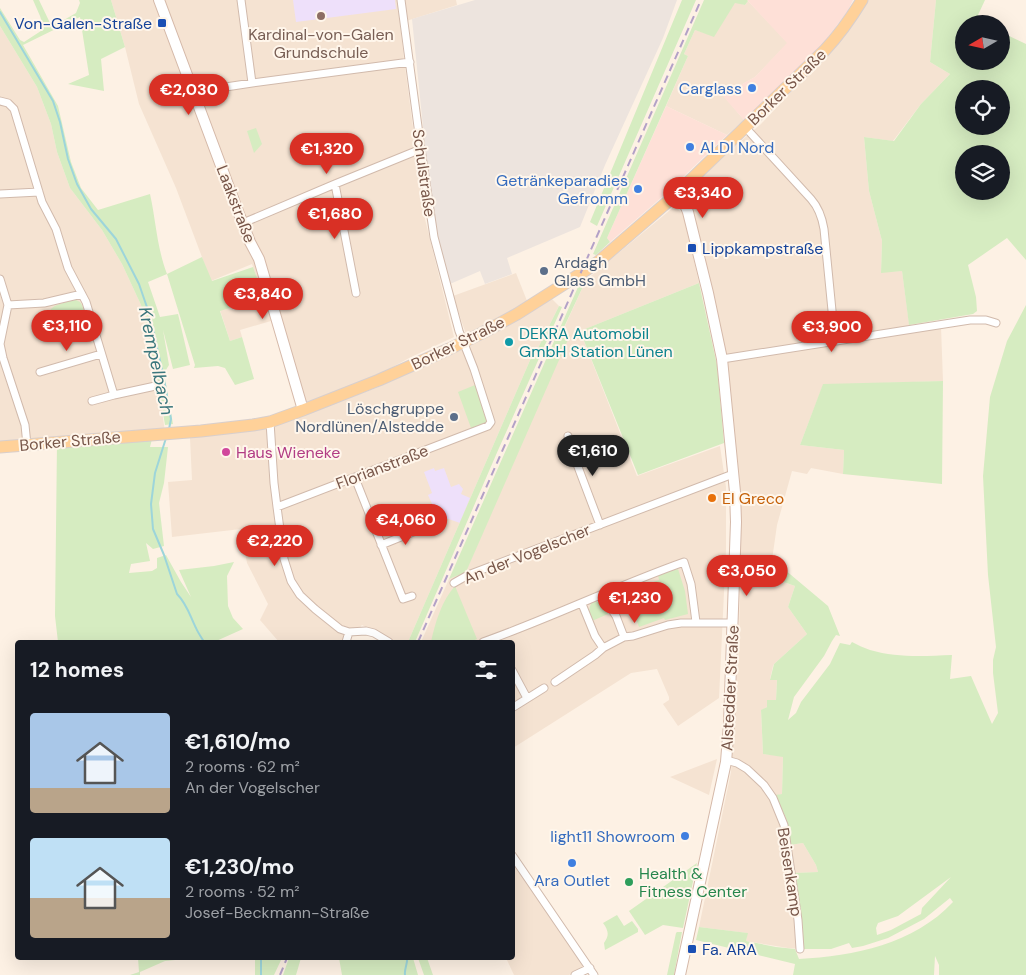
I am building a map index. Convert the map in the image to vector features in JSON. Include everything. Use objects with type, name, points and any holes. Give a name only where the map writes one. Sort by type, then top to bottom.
[{"type":"main road","name":"Borker Straße","points":[[0,447],[167,434],[270,422],[379,380],[464,342],[517,314],[598,262],[675,195],[826,49],[842,31],[862,0]]},
{"type":"street","name":"Laakstraße","points":[[159,0],[242,223],[260,263],[303,410]]},
{"type":"street","points":[[241,0],[252,83]]},
{"type":"street","name":"Schulstraße","points":[[401,0],[420,149],[434,237],[459,331],[464,342]]},
{"type":"street","points":[[193,92],[410,62]]},
{"type":"street","points":[[0,101],[8,103],[14,109],[42,202],[56,228],[68,268],[86,302],[114,395]]},
{"type":"street","points":[[745,127],[811,198],[822,216],[835,341]]},
{"type":"street","points":[[242,223],[420,149]]},
{"type":"street","points":[[335,184],[356,293]]},
{"type":"street","points":[[0,194],[39,192]]},
{"type":"street","name":"Alstedder Straße","points":[[675,195],[685,205],[688,212],[722,359],[736,522],[726,760],[680,975]]},
{"type":"street","points":[[0,279],[8,305],[0,344],[25,425],[27,445]]},
{"type":"street","points":[[8,305],[44,303],[82,294]]},
{"type":"street","points":[[722,359],[970,320],[986,320],[996,323]]},
{"type":"street","name":"Florianstraße","points":[[277,507],[488,426],[491,419],[464,342]]},
{"type":"street","points":[[40,372],[101,354]]},
{"type":"street","points":[[92,401],[160,385]]},
{"type":"street","points":[[270,422],[277,507],[284,559],[291,581],[300,594],[315,609],[340,629],[349,632],[366,631],[374,633],[386,640]]},
{"type":"street","name":"An der Vogelscher","points":[[568,436],[600,525]]},
{"type":"street","name":"An der Vogelscher","points":[[454,583],[468,575],[733,474]]},
{"type":"street","points":[[355,478],[403,599],[412,596]]},
{"type":"street","points":[[381,545],[423,528]]},
{"type":"street","points":[[488,640],[684,562],[691,584],[696,622]]},
{"type":"street","points":[[602,595],[616,616],[624,637]]},
{"type":"street","points":[[582,604],[595,636],[603,648]]},
{"type":"street","points":[[555,682],[603,648],[624,637],[681,623],[733,622]]},
{"type":"street","points":[[347,640],[349,632]]},
{"type":"street","points":[[515,676],[527,698]]},
{"type":"street","points":[[515,706],[544,688]]},
{"type":"street","name":"Beisenkamp","points":[[726,760],[737,763],[747,769],[764,785],[773,798],[784,825],[798,920],[800,949]]},
{"type":"street","points":[[515,858],[594,975]]},
{"type":"street","points":[[575,975],[590,968]]},
{"type":"shaded area","points":[[111,0],[456,0],[457,5],[400,23],[425,219],[454,337],[382,373],[310,403],[296,406],[271,321],[240,330],[242,337],[230,341],[220,310],[263,297],[252,264],[211,281],[176,188],[139,104]]},
{"type":"shaded area","name":"Kardinal-von-Galen Grundschule","points":[[293,0],[395,0],[396,9],[296,22]]},
{"type":"shaded area","name":"Ardagh Glass GmbH","points":[[475,0],[677,0],[663,38],[605,165],[580,227],[507,258],[512,274],[485,284],[480,271],[450,284],[442,258],[434,218],[412,19]]},
{"type":"shaded area","points":[[747,0],[853,0],[847,12],[819,49],[744,120],[722,95],[755,77],[787,43]]},
{"type":"shaded area","points":[[864,0],[936,0],[930,62],[950,74],[921,104],[893,141],[864,137],[869,191],[882,241],[881,272],[902,271],[910,331],[941,327],[943,381],[823,385],[800,445],[844,450],[843,474],[811,468],[807,474],[792,471],[777,525],[770,574],[766,576],[795,586],[788,607],[807,634],[773,666],[770,679],[777,679],[776,700],[761,711],[763,754],[783,756],[782,794],[775,796],[786,818],[790,845],[803,843],[818,872],[795,873],[803,949],[788,948],[746,941],[747,933],[699,927],[731,772],[739,645],[741,516],[706,272],[689,191],[729,151],[761,124],[815,67]]},
{"type":"shaded area","points":[[748,1],[788,43],[755,77],[723,95],[744,120],[727,135],[666,106],[688,56],[684,54],[695,30],[714,36],[735,2],[745,5]]},
{"type":"shaded area","points":[[0,26],[37,87],[51,124],[57,152],[70,188],[102,230],[122,264],[141,305],[158,383],[165,432],[0,447]]},
{"type":"shaded area","points":[[666,106],[727,135],[662,197],[610,242],[607,238]]},
{"type":"shaded area","points":[[675,206],[683,214],[699,283],[580,331],[637,476],[720,446],[726,487],[726,550],[719,698],[678,726],[663,704],[669,700],[669,697],[657,669],[631,673],[515,747],[515,640],[422,640],[449,579],[466,571],[569,335],[559,339],[586,280]]},
{"type":"shaded area","points":[[516,273],[531,311],[551,298],[559,306],[531,358],[409,640],[390,640],[362,625],[350,640],[277,640],[260,620],[268,604],[247,563],[241,529],[172,537],[168,482],[192,480],[190,438],[263,429],[283,423],[376,388],[470,346],[453,296]]},
{"type":"shaded area","points":[[434,468],[435,471],[444,468],[451,487],[459,484],[463,489],[461,494],[470,498],[460,523],[437,515],[428,495],[432,493],[424,472]]},
{"type":"shaded area","points":[[717,759],[709,795],[670,777]]},
{"type":"shaded area","points":[[515,864],[585,966],[569,975],[514,975],[507,960],[515,960]]},
{"type":"green space","points":[[33,0],[39,0],[50,23],[57,24],[76,13],[80,3],[79,0],[111,0],[125,47],[101,59],[104,91],[68,84],[89,75],[80,17],[23,45],[58,106],[71,162],[81,188],[98,210],[150,194],[159,244],[167,274],[148,282],[160,317],[178,314],[190,365],[173,369],[163,330],[169,365],[164,373],[173,424],[165,425],[141,305],[122,264],[102,230],[70,188],[57,152],[51,124],[37,87],[0,26],[0,8],[20,40],[24,42],[44,29]]},
{"type":"green space","points":[[682,0],[696,0],[597,226],[590,222]]},
{"type":"green space","points":[[704,0],[748,1],[745,5],[735,3],[714,37],[695,30],[684,54],[688,56],[607,238],[610,242],[596,255],[593,254]]},
{"type":"green space","points":[[936,0],[985,0],[978,15],[955,15],[955,70],[1010,70],[1010,36],[1026,44],[1026,260],[1007,238],[968,265],[976,297],[977,311],[973,314],[909,325],[902,271],[881,273],[882,241],[869,191],[864,137],[894,141],[921,104],[950,74],[930,62]]},
{"type":"green space","points":[[256,128],[262,144],[254,153],[247,131]]},
{"type":"green space","points":[[202,257],[212,281],[253,267],[264,297],[220,311],[230,341],[242,337],[254,379],[235,385],[225,368],[218,366],[194,368],[195,365],[167,274]]},
{"type":"green space","points":[[586,280],[559,338],[570,335],[466,572],[449,579],[578,287]]},
{"type":"green space","points":[[699,283],[717,365],[724,443],[638,475],[580,331]]},
{"type":"green space","points":[[76,300],[82,305],[88,325],[55,335],[49,316],[51,309],[62,303]]},
{"type":"green space","points":[[1026,305],[1026,975],[939,975],[939,965],[935,956],[934,975],[793,975],[795,964],[696,940],[699,927],[748,933],[746,941],[795,949],[799,959],[841,955],[862,951],[902,938],[937,916],[953,902],[950,898],[924,919],[888,938],[863,946],[852,948],[849,943],[831,949],[803,949],[794,873],[818,872],[803,843],[790,845],[786,818],[775,795],[782,794],[783,757],[763,754],[761,710],[767,707],[767,700],[776,700],[777,680],[770,680],[774,664],[807,634],[788,607],[795,586],[766,576],[766,573],[770,573],[772,559],[828,606],[840,636],[836,635],[824,656],[794,697],[788,720],[796,713],[801,702],[830,664],[840,643],[850,645],[852,642],[880,653],[911,656],[952,655],[950,679],[971,676],[992,724],[998,713],[993,673],[996,647],[988,575],[983,476],[990,397],[1007,341]],"holes":[[[951,877],[922,908],[921,914],[891,930],[877,935],[876,928],[878,923],[898,916]]]},
{"type":"green space","points":[[559,306],[562,307],[416,640],[409,640],[531,358]]},
{"type":"green space","points":[[943,381],[942,484],[843,474],[844,450],[800,445],[823,384]]},
{"type":"green space","points":[[475,385],[488,422],[471,428],[458,392]]},
{"type":"green space","points":[[153,435],[150,447],[168,447],[164,483],[159,503],[164,546],[153,549],[146,543],[150,561],[131,564],[129,573],[152,571],[157,568],[157,558],[166,555],[191,597],[179,570],[234,562],[227,576],[228,606],[233,618],[243,629],[218,640],[58,640],[55,616],[57,443]]},
{"type":"green space","points":[[678,569],[685,591],[688,614],[665,620],[664,618],[639,627],[626,592],[659,580],[658,575]]},
{"type":"green space","points":[[455,586],[477,639],[432,640],[440,612]]},
{"type":"green space","points":[[592,602],[603,604],[608,614],[592,621],[589,612]]},
{"type":"green space","points":[[697,863],[683,928],[663,925],[645,935],[629,911]]},
{"type":"green space","points":[[617,915],[624,926],[632,921],[638,932],[605,950],[604,943],[608,933],[603,923]]},
{"type":"green space","points":[[682,932],[674,975],[667,975],[676,933]]},
{"type":"green space","points":[[138,960],[175,960],[165,961],[140,972],[140,975],[130,975],[139,972]]},
{"type":"green space","points":[[255,960],[281,960],[274,975],[255,975]]},
{"type":"green space","points":[[288,960],[300,960],[296,975],[283,975]]},
{"type":"green space","points":[[339,960],[414,960],[418,975],[342,975]]},
{"type":"green space","points":[[419,960],[428,960],[433,975],[424,975]]},
{"type":"waterway","name":"Krempelbach","points":[[0,12],[53,101],[60,122],[68,159],[77,184],[91,209],[116,239],[139,284],[150,316],[164,379],[171,419],[169,429]]},
{"type":"waterway","name":"Krempelbach","points":[[166,438],[155,473],[151,504],[153,529],[177,594],[186,606],[203,640]]},
{"type":"waterway","points":[[261,960],[261,975]]},
{"type":"waterway","points":[[405,975],[407,960]]},
{"type":"railway","points":[[419,640],[701,0]]},
{"type":"railway","points":[[280,975],[286,960]]},
{"type":"place","name":"Kardinal-von-Galen Grundschule","points":[[321,16]]},
{"type":"place","name":"Von-Galen-Straße","points":[[162,23]]},
{"type":"place","name":"Carglass","points":[[752,88]]},
{"type":"place","name":"ALDI Nord","points":[[690,147]]},
{"type":"place","name":"Getränkeparadies Gefromm","points":[[638,189]]},
{"type":"place","name":"Lippkampstraße","points":[[692,248]]},
{"type":"place","name":"Ardagh Glass GmbH","points":[[544,271]]},
{"type":"place","name":"DEKRA Automobil GmbH Station Lünen","points":[[509,342]]},
{"type":"place","name":"Löschgruppe Nordlünen/Alstedde","points":[[454,417]]},
{"type":"place","name":"Haus Wieneke","points":[[226,452]]},
{"type":"place","name":"El Greco","points":[[712,498]]},
{"type":"place","name":"light11 Showroom","points":[[685,836]]},
{"type":"place","name":"Ara Outlet","points":[[572,863]]},
{"type":"place","name":"Health & Fitness Center","points":[[629,882]]},
{"type":"place","name":"Fa. ARA","points":[[692,949]]}]
